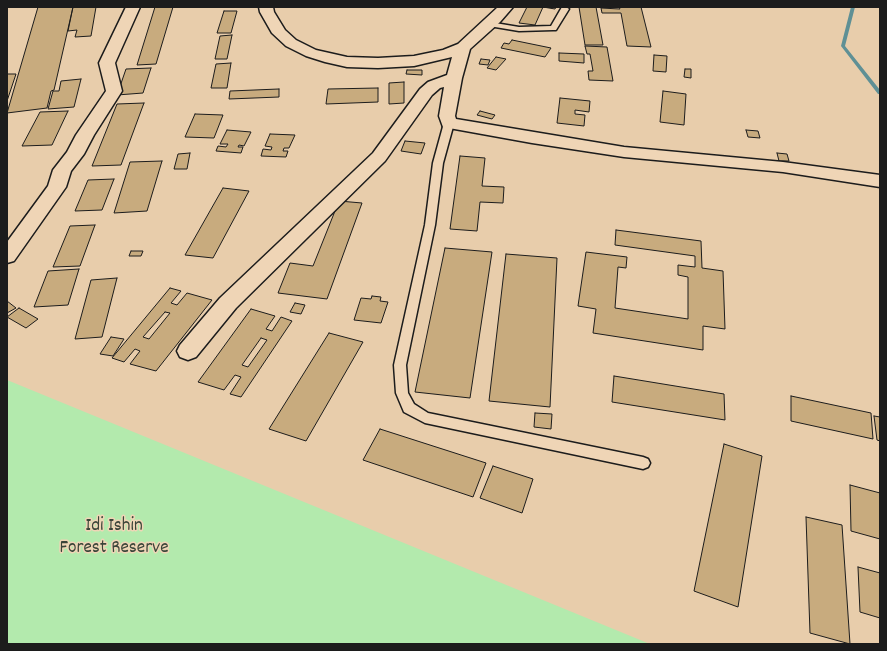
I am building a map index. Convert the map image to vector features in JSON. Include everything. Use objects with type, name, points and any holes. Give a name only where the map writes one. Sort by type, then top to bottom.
[{"type":"street","points":[[7,256],[57,187],[62,170],[75,154],[85,135],[114,91],[107,63],[133,7]]},
{"type":"street","points":[[266,7],[267,12],[279,33],[291,43],[311,53],[330,59],[378,63],[414,60],[447,54],[463,47],[506,7]]},
{"type":"street","points":[[463,47],[454,78],[447,116],[449,123],[532,138],[624,152],[783,167],[880,180]]},
{"type":"street","points":[[188,351],[228,303],[272,262],[378,157],[405,123],[426,92],[434,84],[454,78]]},
{"type":"lane","points":[[488,24],[519,29],[553,28],[565,9]]},
{"type":"lane","points":[[449,123],[438,163],[430,225],[400,365],[402,393],[409,408],[425,418],[643,463]]},
{"type":"green space","name":"Idi Ishin Forest Reserve","points":[[7,380],[650,644],[7,644]]},
{"type":"building","points":[[38,7],[73,7],[54,90],[51,91],[47,108],[7,113]]},
{"type":"building","points":[[73,7],[96,7],[91,36],[75,37],[77,30],[68,31]]},
{"type":"building","points":[[155,7],[173,7],[156,64],[137,65]]},
{"type":"building","points":[[527,7],[543,7],[535,25],[519,23]]},
{"type":"building","points":[[543,7],[556,7],[555,9]]},
{"type":"building","points":[[579,7],[596,7],[603,45],[585,45]]},
{"type":"building","points":[[619,7],[641,7],[651,47],[627,46],[621,13],[602,13],[601,8],[620,9]]},
{"type":"building","points":[[224,11],[237,11],[231,33],[217,33]]},
{"type":"building","points":[[232,35],[227,59],[215,59],[220,36]]},
{"type":"building","points":[[512,40],[551,48],[545,57],[501,48],[504,43],[509,44]]},
{"type":"building","points":[[585,46],[607,47],[613,81],[589,80],[588,71],[593,71],[590,54],[587,54]]},
{"type":"building","points":[[559,53],[584,54],[584,63],[559,61]]},
{"type":"building","points":[[654,55],[667,56],[666,72],[653,71]]},
{"type":"building","points":[[496,57],[506,59],[496,70],[487,68]]},
{"type":"building","points":[[481,59],[490,60],[488,65],[479,64]]},
{"type":"building","points":[[231,63],[227,88],[211,88],[216,64]]},
{"type":"building","points":[[151,68],[143,93],[117,95],[126,69]]},
{"type":"building","points":[[685,69],[691,69],[691,78],[684,77]]},
{"type":"building","points":[[407,70],[422,70],[422,75],[406,74]]},
{"type":"building","points":[[7,74],[16,74],[7,101]]},
{"type":"building","points":[[81,79],[74,107],[48,109],[53,91],[59,91],[61,81]]},
{"type":"building","points":[[404,82],[404,103],[389,104],[389,83]]},
{"type":"building","points":[[378,88],[378,102],[326,104],[328,89]]},
{"type":"building","points":[[279,89],[279,97],[229,99],[230,91]]},
{"type":"building","points":[[663,91],[686,94],[684,125],[660,122]]},
{"type":"building","points":[[560,98],[590,101],[589,112],[575,110],[575,114],[585,115],[584,126],[557,123]]},
{"type":"building","points":[[144,103],[121,165],[92,166],[117,104]]},
{"type":"building","points":[[68,111],[52,145],[22,146],[40,112]]},
{"type":"building","points":[[480,111],[495,115],[492,119],[477,115]]},
{"type":"building","points":[[195,114],[223,115],[214,138],[185,137]]},
{"type":"building","points":[[227,130],[251,132],[244,146],[239,145],[238,147],[243,147],[241,153],[216,151],[218,146],[226,147],[228,144],[220,144]]},
{"type":"building","points":[[746,130],[758,131],[760,138],[748,137]]},
{"type":"building","points":[[270,134],[295,135],[289,148],[284,148],[283,151],[288,151],[286,157],[261,156],[263,149],[271,150],[272,147],[265,146]]},
{"type":"building","points":[[405,141],[425,143],[421,154],[401,151]]},
{"type":"building","points":[[190,153],[187,169],[174,169],[178,154]]},
{"type":"building","points":[[777,153],[787,154],[789,161],[779,161]]},
{"type":"building","points":[[460,156],[485,158],[482,186],[504,187],[503,203],[480,202],[477,231],[450,229]]},
{"type":"building","points":[[162,161],[147,211],[114,213],[130,162]]},
{"type":"building","points":[[114,179],[102,210],[75,211],[88,180]]},
{"type":"building","points":[[223,188],[249,191],[213,258],[185,255]]},
{"type":"building","points":[[339,201],[362,203],[327,299],[278,293],[290,263],[313,266]]},
{"type":"building","points":[[95,225],[80,266],[53,267],[70,226]]},
{"type":"building","points":[[616,230],[701,241],[702,268],[723,271],[725,329],[703,326],[703,350],[593,333],[596,309],[578,306],[586,252],[627,257],[626,268],[618,267],[615,308],[688,319],[688,277],[678,275],[678,265],[695,267],[695,256],[615,245]]},
{"type":"building","points":[[445,248],[492,252],[470,398],[415,392]]},
{"type":"building","points":[[131,251],[143,251],[141,256],[129,256]]},
{"type":"building","points":[[506,254],[557,258],[550,407],[489,401]]},
{"type":"building","points":[[79,269],[68,305],[34,307],[48,271]]},
{"type":"building","points":[[117,278],[102,337],[75,339],[91,280]]},
{"type":"building","points":[[170,288],[181,291],[171,303],[177,305],[187,293],[212,300],[156,371],[130,364],[140,351],[135,349],[124,362],[112,358]],"holes":[[[165,312],[170,313],[149,339],[143,337]]]},
{"type":"building","points":[[372,296],[381,297],[380,301],[388,302],[381,323],[354,320],[361,298],[371,299]]},
{"type":"building","points":[[7,301],[16,308],[7,313]]},
{"type":"building","points":[[295,303],[305,305],[301,314],[290,312]]},
{"type":"building","points":[[19,308],[38,319],[26,328],[7,317]]},
{"type":"building","points":[[251,309],[275,316],[266,329],[272,331],[281,317],[292,321],[241,397],[230,394],[241,377],[235,375],[224,390],[198,382]],"holes":[[[261,338],[267,340],[248,367],[242,365]]]},
{"type":"building","points":[[329,333],[363,342],[306,441],[269,429]]},
{"type":"building","points":[[111,337],[124,339],[113,356],[100,354]]},
{"type":"building","points":[[614,376],[724,394],[725,420],[612,402]]},
{"type":"building","points":[[791,396],[871,413],[873,439],[791,421]]},
{"type":"building","points":[[535,413],[552,414],[551,429],[534,427]]},
{"type":"building","points":[[874,416],[880,417],[880,441],[877,440]]},
{"type":"building","points":[[380,429],[486,463],[473,497],[363,460]]},
{"type":"building","points":[[724,444],[762,456],[738,607],[694,591]]},
{"type":"building","points":[[493,466],[533,479],[522,513],[480,498]]},
{"type":"building","points":[[850,485],[880,493],[880,539],[851,531]]},
{"type":"building","points":[[806,517],[842,525],[850,644],[810,633]]},
{"type":"building","points":[[858,567],[880,573],[880,618],[860,612]]},
{"type":"waterway","points":[[853,7],[843,46],[880,93]]}]
